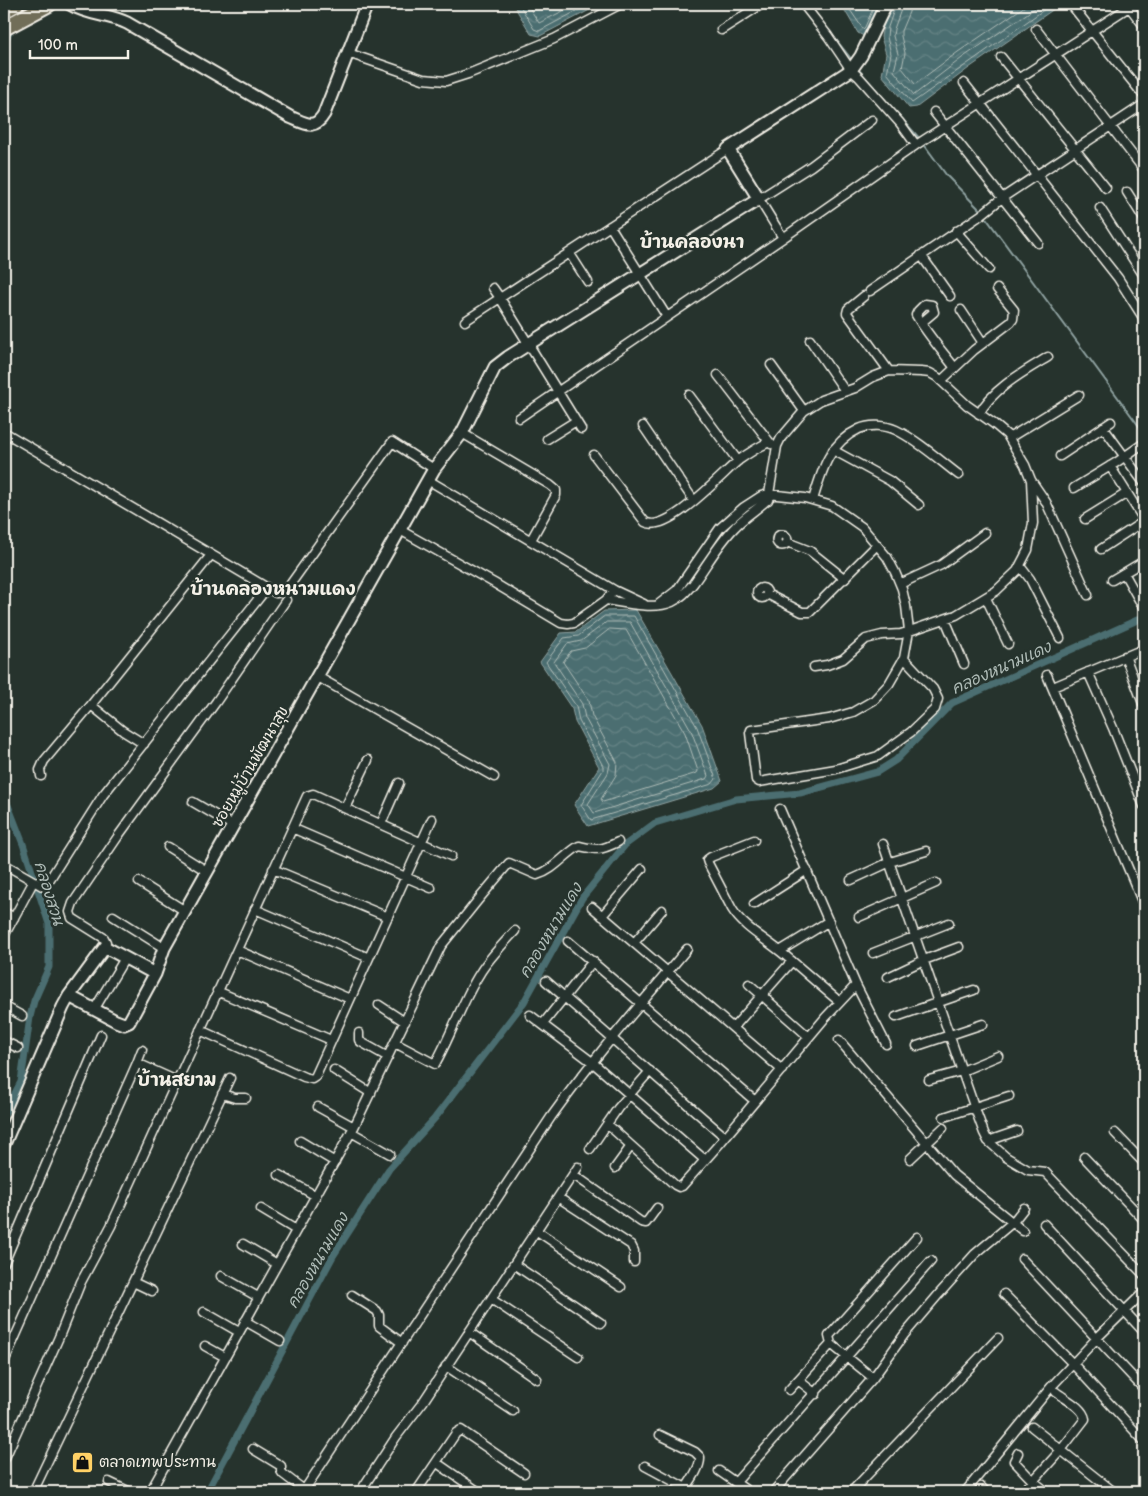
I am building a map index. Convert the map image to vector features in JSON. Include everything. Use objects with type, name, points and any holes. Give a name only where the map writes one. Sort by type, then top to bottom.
[{"type":"highway","points":[[4,11],[16,4]]},
{"type":"highway","points":[[4,28],[49,4]]},
{"type":"street","points":[[70,4],[86,11],[127,23],[290,117],[310,124],[316,124],[324,114],[367,4]]},
{"type":"street","points":[[348,52],[423,79],[446,81],[554,39],[621,4]]},
{"type":"street","points":[[721,30],[762,4]]},
{"type":"street","points":[[803,4],[851,70],[920,142]]},
{"type":"street","points":[[465,321],[851,70],[861,56],[886,4]]},
{"type":"street","points":[[519,418],[667,318],[920,142],[1092,31],[1128,5],[1144,26]]},
{"type":"street","points":[[1073,7],[1144,96]]},
{"type":"street","points":[[1036,29],[1144,170]]},
{"type":"street","points":[[1001,57],[1106,188]]},
{"type":"street","points":[[964,83],[1038,174],[1118,278],[1144,319]]},
{"type":"street","points":[[888,371],[847,312],[848,309],[867,293],[1002,198],[1144,104]]},
{"type":"street","points":[[934,112],[1038,243]]},
{"type":"street","points":[[760,199],[811,166],[872,120]]},
{"type":"street","points":[[728,150],[783,238]]},
{"type":"street","points":[[1127,192],[1144,219]]},
{"type":"street","name":"ซอยหมู่บ้านพัฒนาสุข","points":[[70,996],[119,1022],[124,1024],[129,1022],[155,974],[164,948],[185,910],[318,678],[434,469],[462,433],[495,367],[500,362],[760,199]]},
{"type":"street","points":[[1100,208],[1144,276]]},
{"type":"street","points":[[610,226],[667,318]]},
{"type":"street","points":[[956,231],[989,269]]},
{"type":"street","points":[[570,254],[588,282]]},
{"type":"street","points":[[921,255],[950,296]]},
{"type":"street","points":[[493,288],[581,429]]},
{"type":"street","points":[[941,381],[1014,318],[1014,310],[997,290]]},
{"type":"street","points":[[962,310],[983,343]]},
{"type":"street","points":[[921,323],[955,368]]},
{"type":"street","points":[[810,340],[845,391]]},
{"type":"street","points":[[979,414],[990,398],[1023,372],[1048,357]]},
{"type":"street","points":[[771,365],[804,411]]},
{"type":"street","points":[[771,496],[776,449],[782,438],[804,411],[821,400],[862,385],[873,377],[888,371],[930,373],[966,405],[994,424],[1009,438],[1025,465],[1031,480],[1046,502],[1088,596]]},
{"type":"street","points":[[718,375],[776,449]]},
{"type":"street","points":[[689,395],[738,461]]},
{"type":"street","points":[[1009,438],[1079,395]]},
{"type":"street","points":[[547,439],[576,421]]},
{"type":"street","points":[[1060,456],[1111,422]]},
{"type":"street","points":[[643,426],[694,501]]},
{"type":"street","points":[[813,500],[822,472],[834,450],[845,436],[863,428],[880,426],[890,428],[904,435],[959,475]]},
{"type":"street","points":[[1103,427],[1144,483]]},
{"type":"street","points":[[4,432],[276,593],[284,592],[287,589],[392,442],[434,469]]},
{"type":"street","points":[[462,433],[556,490],[556,496],[531,540]]},
{"type":"street","points":[[594,454],[626,498],[648,524],[652,524],[670,517],[694,501],[738,461],[769,442]]},
{"type":"street","points":[[1074,488],[1143,444]]},
{"type":"street","points":[[834,450],[890,481],[919,505]]},
{"type":"street","points":[[1101,549],[1144,521],[1110,466]]},
{"type":"street","points":[[428,480],[614,590],[644,604]]},
{"type":"street","points":[[814,668],[843,659],[866,639],[882,635],[901,634],[945,619],[968,609],[996,591],[1020,566],[1028,550],[1033,523],[1031,480]]},
{"type":"street","points":[[1085,519],[1127,494]]},
{"type":"street","points":[[606,600],[635,605],[674,602],[687,592],[726,536],[771,496],[790,496],[832,506],[862,527],[878,545],[887,557],[900,584],[906,606],[909,631],[904,658],[889,684],[874,700],[858,710],[828,719],[752,730],[750,733],[757,781],[762,782],[836,769],[878,756],[911,732],[935,708],[938,699],[933,689],[904,658]]},
{"type":"street","points":[[400,530],[560,623],[574,623],[606,600],[614,590]]},
{"type":"street","points":[[900,584],[941,565],[985,533]]},
{"type":"street","points":[[788,542],[810,551],[845,579]]},
{"type":"street","points":[[767,594],[807,613],[814,609],[878,545]]},
{"type":"street","points":[[41,776],[40,770],[44,761],[211,555]]},
{"type":"street","points":[[1112,580],[1144,561]]},
{"type":"street","points":[[1020,566],[1030,579],[1060,638]]},
{"type":"street","points":[[1124,573],[1142,605]]},
{"type":"street","points":[[4,864],[44,886],[47,884],[98,803],[267,588]]},
{"type":"street","points":[[986,598],[1008,644]]},
{"type":"street","points":[[4,1144],[58,1018],[70,996],[105,947],[106,942],[104,938],[72,918],[70,912],[73,903],[286,600]]},
{"type":"street","points":[[945,619],[964,664]]},
{"type":"street","points":[[1053,687],[1141,650]]},
{"type":"street","points":[[1125,656],[1144,706]]},
{"type":"street","points":[[1088,672],[1144,806]]},
{"type":"street","points":[[1047,675],[1144,906]]},
{"type":"street","points":[[318,678],[494,777]]},
{"type":"street","points":[[91,705],[123,731],[144,744]]},
{"type":"street","points":[[345,808],[368,760]]},
{"type":"street","points":[[381,824],[399,783]]},
{"type":"street","points":[[4,1460],[59,1337],[80,1282],[110,1226],[305,798],[310,794],[451,856]]},
{"type":"street","points":[[193,802],[234,825]]},
{"type":"street","points":[[780,809],[830,921],[856,985],[886,1044]]},
{"type":"street","points":[[200,1030],[309,1078],[316,1076],[432,819]]},
{"type":"street","points":[[292,828],[431,888]]},
{"type":"street","points":[[754,840],[708,858],[707,862],[736,916],[840,1002]]},
{"type":"street","points":[[150,1492],[353,1130],[446,939],[509,863],[538,875],[550,869],[567,853],[579,846],[596,850],[606,848],[618,842]]},
{"type":"street","points":[[883,844],[974,1106],[988,1141],[1006,1156],[1028,1170],[1045,1172],[1144,1275]]},
{"type":"street","points":[[168,848],[207,871]]},
{"type":"street","points":[[4,850],[4,856]]},
{"type":"street","points":[[852,880],[890,862],[926,851]]},
{"type":"street","points":[[273,869],[388,918]]},
{"type":"street","points":[[602,916],[642,869]]},
{"type":"street","points":[[754,904],[807,870]]},
{"type":"street","points":[[140,882],[185,910]]},
{"type":"street","points":[[860,917],[936,883]]},
{"type":"street","points":[[4,936],[31,886]]},
{"type":"street","points":[[592,908],[782,1070]]},
{"type":"street","points":[[255,910],[369,958]]},
{"type":"street","points":[[634,943],[662,910]]},
{"type":"street","points":[[4,912],[14,918]]},
{"type":"street","points":[[113,916],[164,948]]},
{"type":"street","points":[[780,951],[830,921]]},
{"type":"street","points":[[873,953],[949,923]]},
{"type":"street","points":[[394,1043],[436,1064],[478,977],[486,964],[515,931]]},
{"type":"street","points":[[568,940],[755,1101]]},
{"type":"street","points":[[105,947],[155,974]]},
{"type":"street","points":[[888,976],[959,947]]},
{"type":"street","points":[[253,1449],[281,1466],[283,1474],[304,1491],[534,1142],[592,1062],[687,949]]},
{"type":"street","points":[[237,950],[350,999]]},
{"type":"street","points":[[94,1010],[126,958]]},
{"type":"street","points":[[543,1024],[592,961]]},
{"type":"street","points":[[733,1028],[792,961]]},
{"type":"street","points":[[546,981],[725,1137]]},
{"type":"street","points":[[749,984],[809,1037]]},
{"type":"street","points":[[607,1124],[679,1187],[685,1184],[809,1037],[856,985]]},
{"type":"street","points":[[896,1017],[974,990]]},
{"type":"street","points":[[217,991],[331,1040]]},
{"type":"street","points":[[379,1005],[405,1022]]},
{"type":"street","points":[[4,1006],[22,1016]]},
{"type":"street","points":[[530,1015],[592,1062],[704,1160]]},
{"type":"street","points":[[917,1046],[983,1024]]},
{"type":"street","points":[[358,1033],[361,1042],[388,1057]]},
{"type":"street","points":[[4,1263],[101,1035]]},
{"type":"street","points":[[839,1040],[954,1175],[1023,1231]]},
{"type":"street","points":[[4,1041],[18,1048]]},
{"type":"street","points":[[4,1362],[142,1050]]},
{"type":"street","points":[[928,1080],[962,1071],[998,1056]]},
{"type":"street","points":[[137,1063],[177,1081]]},
{"type":"street","points":[[334,1070],[371,1093]]},
{"type":"street","points":[[590,1149],[607,1124],[650,1071]]},
{"type":"street","points":[[33,1492],[230,1078]]},
{"type":"street","points":[[222,1094],[235,1098],[246,1098]]},
{"type":"street","points":[[944,1117],[1009,1096]]},
{"type":"street","points":[[318,1107],[390,1154]]},
{"type":"street","points":[[910,1159],[943,1128]]},
{"type":"street","points":[[988,1141],[1017,1131]]},
{"type":"street","points":[[1115,1132],[1144,1163]]},
{"type":"street","points":[[300,1141],[335,1162]]},
{"type":"street","points":[[615,1168],[631,1146]]},
{"type":"street","points":[[1084,1156],[1144,1220]]},
{"type":"street","points":[[360,1492],[492,1300],[578,1167]]},
{"type":"street","points":[[279,1175],[316,1196]]},
{"type":"street","points":[[574,1175],[641,1222],[646,1223],[657,1208]]},
{"type":"street","points":[[559,1198],[631,1245],[634,1251],[634,1262]]},
{"type":"street","points":[[773,1492],[873,1378],[904,1334],[951,1280],[975,1254],[1013,1222],[1024,1208]]},
{"type":"street","points":[[261,1209],[296,1230]]},
{"type":"street","points":[[1044,1224],[1144,1332]]},
{"type":"street","points":[[537,1231],[621,1287]]},
{"type":"street","points":[[873,1378],[831,1344],[829,1336],[917,1237]]},
{"type":"street","points":[[243,1244],[277,1264]]},
{"type":"street","points":[[1022,1259],[1144,1388]]},
{"type":"street","points":[[736,1482],[816,1394],[931,1261]]},
{"type":"street","points":[[515,1265],[601,1323]]},
{"type":"street","points":[[221,1276],[258,1297]]},
{"type":"street","points":[[133,1282],[152,1291]]},
{"type":"street","points":[[966,1492],[1051,1387],[1144,1292]]},
{"type":"street","points":[[1004,1294],[1073,1364],[1144,1441]]},
{"type":"street","points":[[352,1295],[376,1311],[379,1315],[379,1326],[402,1343]]},
{"type":"street","points":[[492,1300],[578,1357]]},
{"type":"street","points":[[204,1312],[239,1332]]},
{"type":"street","points":[[245,1321],[280,1341]]},
{"type":"street","points":[[469,1332],[537,1379]]},
{"type":"street","points":[[850,1492],[998,1338]]},
{"type":"street","points":[[789,1390],[831,1344]]},
{"type":"street","points":[[205,1346],[225,1357]]},
{"type":"street","points":[[446,1366],[512,1411]]},
{"type":"street","points":[[798,1380],[816,1394]]},
{"type":"street","points":[[1023,1492],[1061,1450],[1085,1418],[1084,1414],[1076,1406],[1056,1392]]},
{"type":"street","points":[[1032,1427],[1114,1492]]},
{"type":"street","points":[[416,1492],[456,1433],[461,1430],[524,1473]]},
{"type":"street","points":[[645,1466],[684,1490],[700,1462],[700,1457],[695,1452],[660,1435]]},
{"type":"street","points":[[4,1436],[13,1440]]},
{"type":"street","points":[[1018,1453],[1012,1460],[1047,1492]]},
{"type":"street","points":[[436,1463],[479,1492]]},
{"type":"street","points":[[719,1471],[749,1492]]},
{"type":"street","points":[[108,1482],[130,1492]]},
{"type":"water","points":[[513,4],[601,4],[540,36],[531,34]]},
{"type":"water","points":[[841,4],[880,4],[868,33],[864,36],[858,33]]},
{"type":"water","points":[[892,4],[1061,4],[917,107],[909,108],[882,75],[886,54],[881,37],[883,26]]},
{"type":"water","points":[[636,610],[702,725],[722,781],[714,788],[588,826],[574,805],[599,767],[575,722],[572,709],[540,662],[561,633],[576,632],[604,611]]},
{"type":"waterway","points":[[808,4],[852,60]]},
{"type":"waterway","name":"คลองสวน","points":[[4,43],[10,31],[10,25]]},
{"type":"waterway","points":[[857,68],[920,139]]},
{"type":"waterway","points":[[923,143],[947,176],[982,212]]},
{"type":"waterway","points":[[984,215],[1144,433]]},
{"type":"waterway","name":"คลองหนามแดง","points":[[207,1492],[333,1256],[389,1169],[435,1118],[524,1002],[582,898],[625,845],[655,823],[736,799],[800,793],[877,772],[896,760],[952,703],[1144,617]]},
{"type":"waterway","name":"คลองสวน","points":[[4,795],[23,844],[49,924],[49,967],[34,1001],[30,1017],[21,1082],[4,1114]]},
{"type":"place","name":"ตลาดเทพประทาน","points":[[83,1462]]},
{"type":"district","name":"บ้านคลองนา","points":[[692,242]]},
{"type":"district","name":"บ้านคลองหนามแดง","points":[[273,589]]},
{"type":"district","name":"บ้านสยาม","points":[[177,1080]]}]
